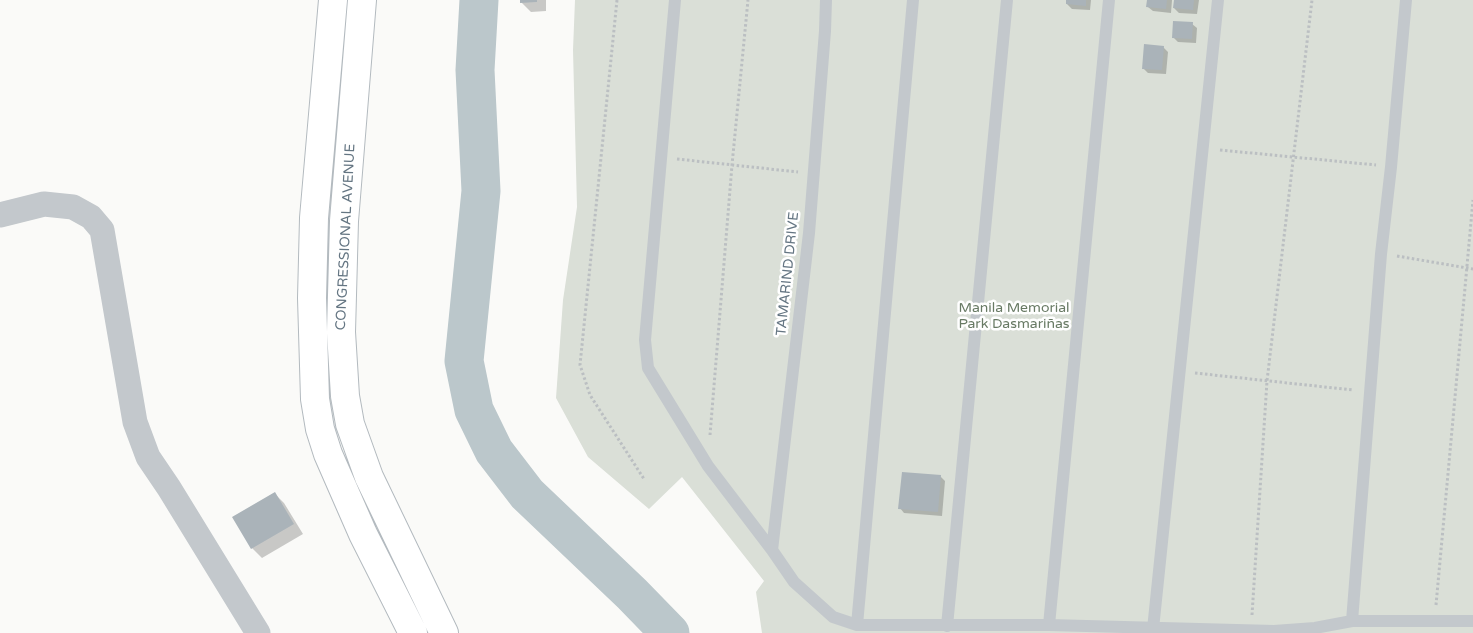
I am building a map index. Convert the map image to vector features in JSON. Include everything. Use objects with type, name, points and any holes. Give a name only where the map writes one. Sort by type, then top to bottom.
[{"type":"main road","name":"CONGRESSIONAL AVENUE","points":[[333,0],[314,218],[312,298],[315,400],[320,428],[328,454],[363,534],[413,633]]},
{"type":"main road","name":"CONGRESSIONAL AVENUE","points":[[362,0],[344,221],[340,332],[345,396],[350,424],[369,477],[444,633]]},
{"type":"street","points":[[0,214],[44,204],[73,207],[91,217],[102,230],[135,422],[148,457],[170,488],[258,633]]},
{"type":"lane","points":[[675,0],[645,340],[648,368],[708,466],[794,582],[833,617],[857,625],[1049,625],[1251,631],[1315,628],[1352,621],[1473,621]]},
{"type":"lane","name":"TAMARIND DRIVE","points":[[772,550],[809,233],[826,0]]},
{"type":"lane","points":[[857,625],[913,0]]},
{"type":"lane","points":[[947,626],[1006,0]]},
{"type":"lane","points":[[1049,625],[1109,0]]},
{"type":"lane","points":[[1153,629],[1218,0]]},
{"type":"lane","points":[[1352,621],[1381,254],[1406,0]]},
{"type":"path","points":[[617,0],[580,365],[590,394],[644,479]]},
{"type":"path","points":[[708,466],[732,165],[748,0]]},
{"type":"path","points":[[1251,631],[1267,381],[1312,0]]},
{"type":"path","points":[[1203,148],[1391,167]]},
{"type":"path","points":[[661,157],[813,174]]},
{"type":"path","points":[[1434,620],[1473,200]]},
{"type":"path","points":[[1381,254],[1473,269]]},
{"type":"path","points":[[1180,371],[1371,392]]},
{"type":"green space","name":"Manila Memorial Park Dasmariñas","points":[[575,0],[1473,0],[1473,633],[762,633],[756,592],[764,581],[682,477],[649,509],[588,457],[556,398],[563,300],[577,207],[573,50]]},
{"type":"building","points":[[520,0],[537,0],[537,2],[520,3]]},
{"type":"building","points":[[1066,0],[1086,0],[1086,6],[1066,4]]},
{"type":"building","points":[[1147,0],[1167,0],[1166,9],[1146,7]]},
{"type":"building","points":[[1174,0],[1194,0],[1193,10],[1173,8]]},
{"type":"building","points":[[1173,21],[1193,22],[1192,39],[1172,38]]},
{"type":"building","points":[[1144,44],[1164,46],[1162,70],[1142,69]]},
{"type":"building","points":[[902,472],[941,475],[938,512],[898,509]]},
{"type":"building","points":[[275,492],[294,524],[251,549],[232,517]]},
{"type":"waterway","points":[[479,0],[475,70],[481,191],[464,361],[474,410],[494,451],[527,494],[670,633]]}]
